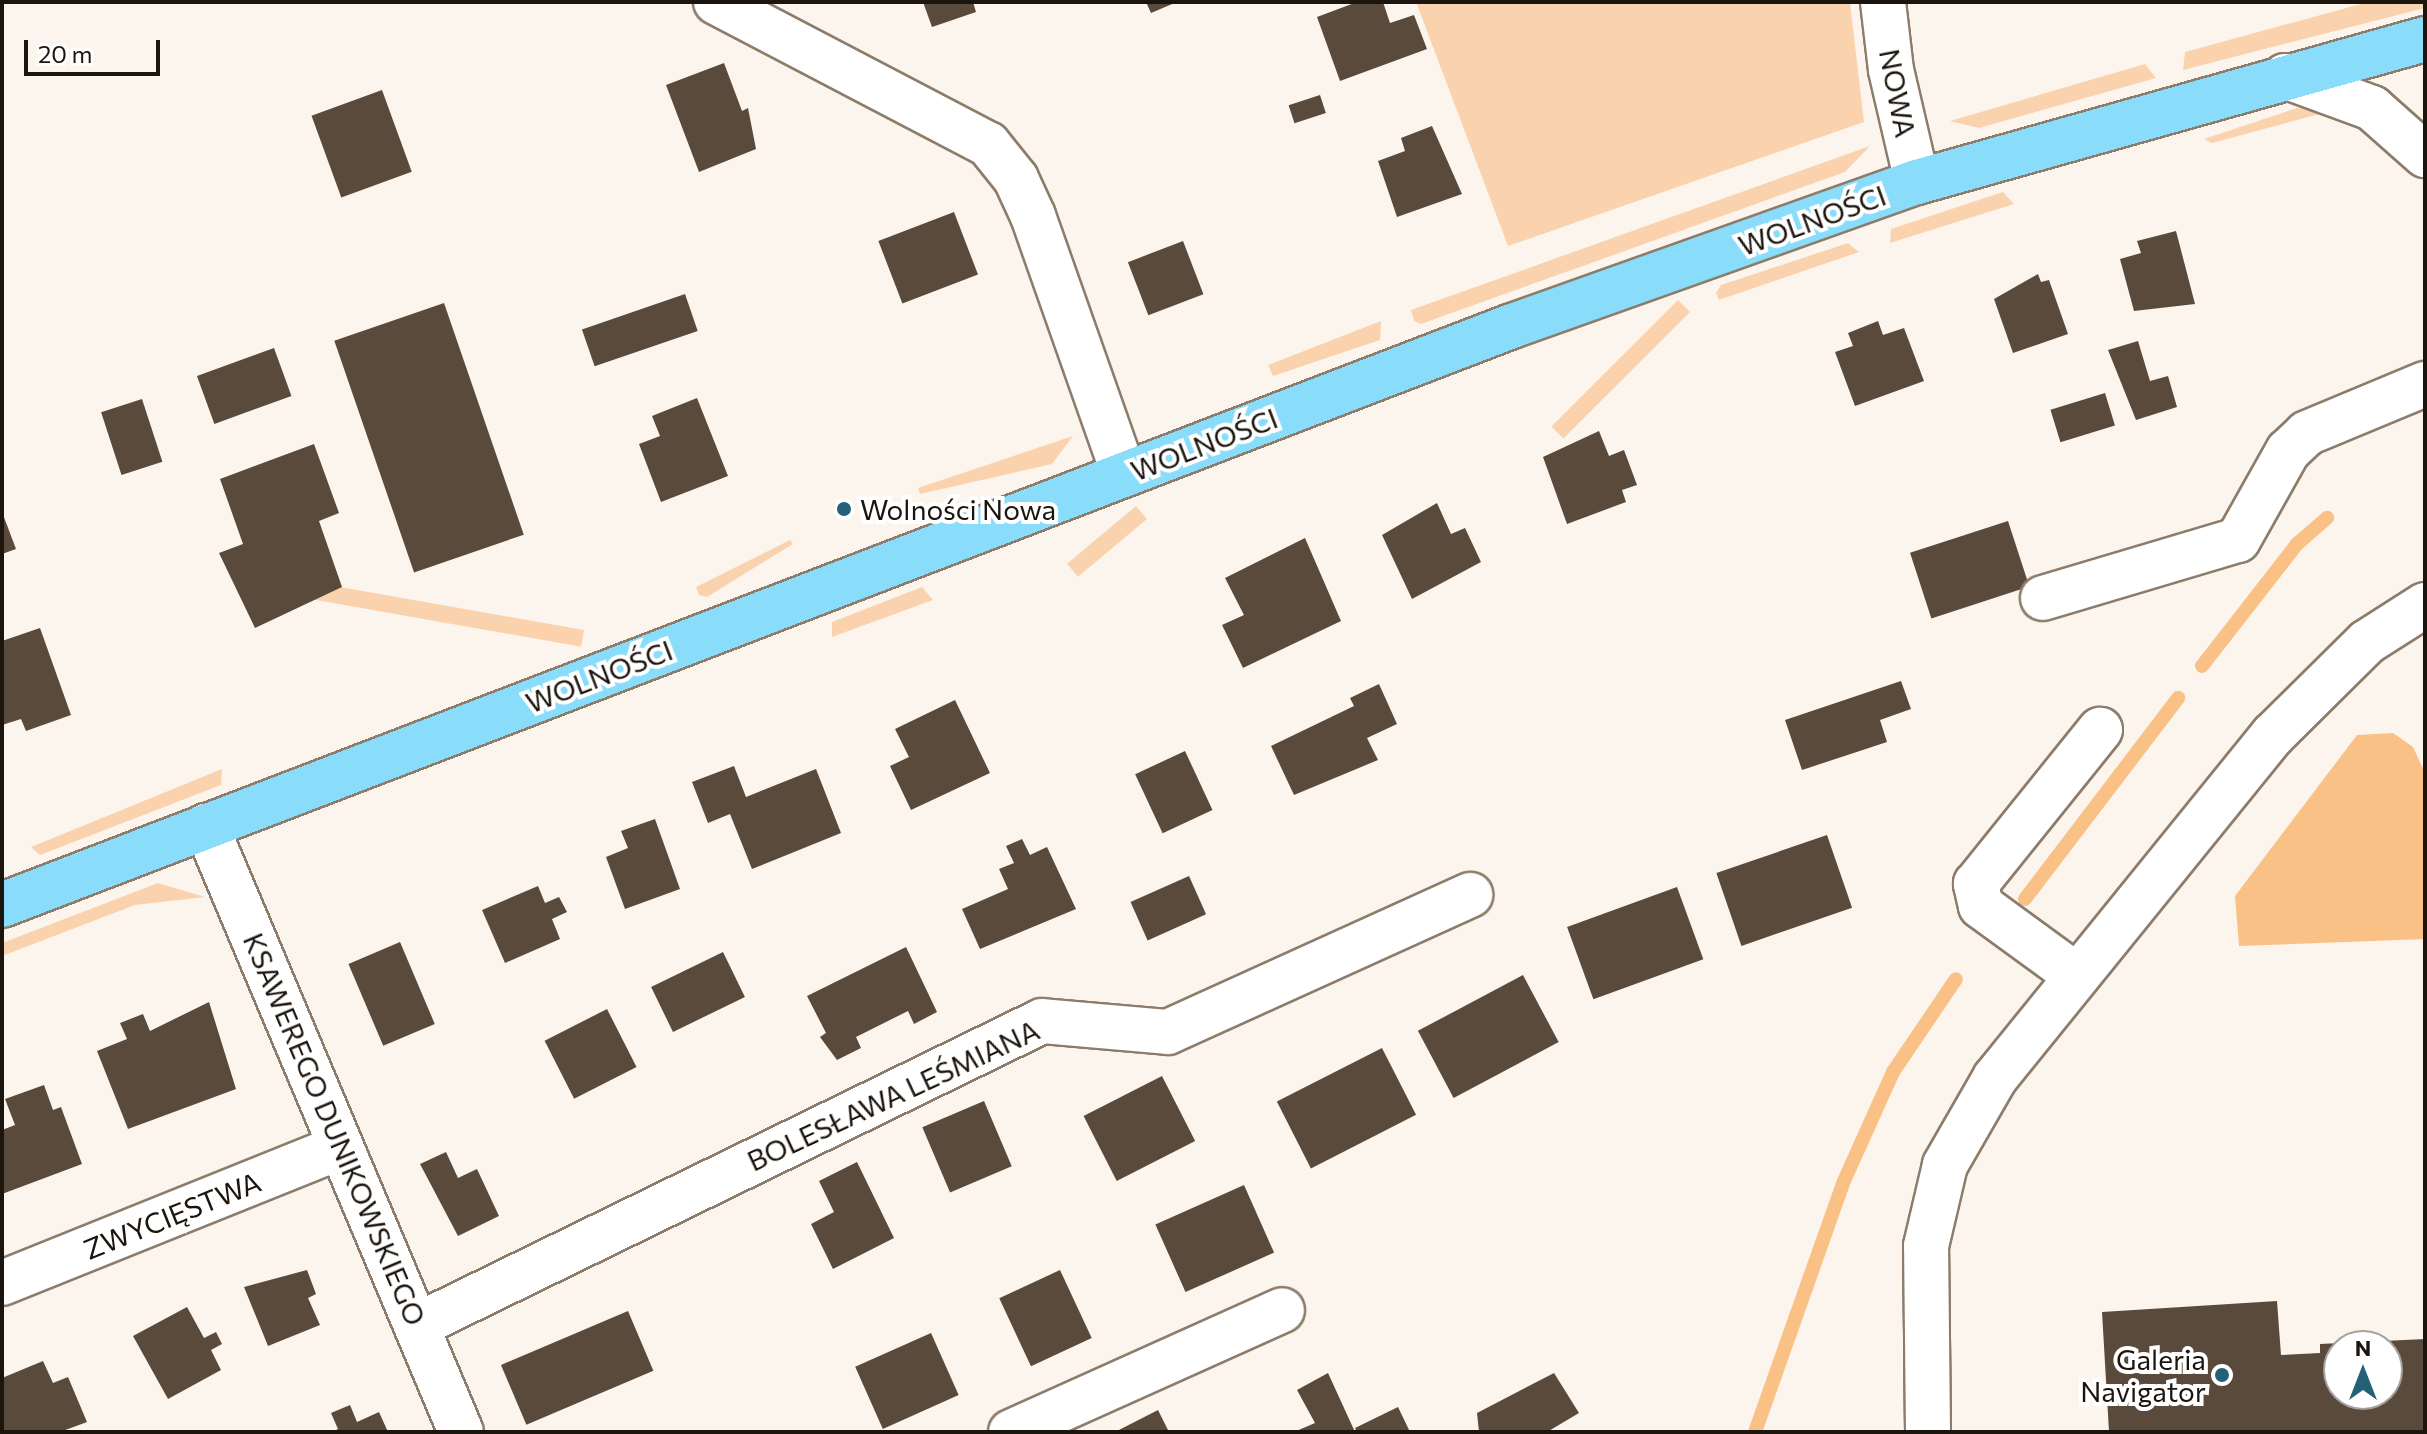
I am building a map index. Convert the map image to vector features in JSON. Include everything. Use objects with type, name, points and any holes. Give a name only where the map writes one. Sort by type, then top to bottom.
[{"type":"main road","name":"WOLNOŚCI","points":[[2,905],[1512,326],[1917,182],[2425,39]]},
{"type":"street","points":[[716,2],[988,144],[1016,179],[1033,216],[1124,474]]},
{"type":"street","name":"NOWA","points":[[1883,2],[1891,70],[1917,182]]},
{"type":"street","points":[[2285,76],[2372,108],[2425,156]]},
{"type":"street","points":[[2043,598],[2238,540],[2288,451],[2307,433],[2425,384]]},
{"type":"street","points":[[1928,1432],[1926,1246],[1945,1165],[1995,1078],[2273,735],[2367,642],[2425,605]]},
{"type":"street","points":[[2077,976],[1981,906],[1976,884],[2100,730]]},
{"type":"street","name":"KSAWEREGO DUNIKOWSKIEGO","points":[[206,826],[461,1432]]},
{"type":"street","name":"BOLESŁAWA LEŚMIANA","points":[[418,1325],[1042,1021],[1168,1032],[1470,895]]},
{"type":"street","name":"ZWYCIĘSTWA","points":[[2,1283],[341,1147]]},
{"type":"street","points":[[1011,1432],[1282,1310]]},
{"type":"shaded area","points":[[1416,2],[1850,2],[1864,122],[1508,246]]},
{"type":"shaded area","points":[[2368,2],[2425,2],[2425,8],[2183,70],[2185,52]]},
{"type":"shaded area","points":[[2145,64],[2156,78],[1979,128],[1950,121]]},
{"type":"shaded area","points":[[2297,108],[2330,111],[2212,143],[2204,139]]},
{"type":"shaded area","points":[[1870,146],[1845,172],[1421,324],[1414,321],[1411,310]]},
{"type":"shaded area","points":[[2003,192],[2014,204],[1890,243],[1891,229]]},
{"type":"shaded area","points":[[1848,243],[1859,252],[1719,300],[1716,293],[1721,285]]},
{"type":"shaded area","points":[[1678,300],[1690,312],[1563,439],[1551,427]]},
{"type":"shaded area","points":[[1381,321],[1380,340],[1273,376],[1268,365]]},
{"type":"shaded area","points":[[1073,436],[1052,464],[920,494],[918,488]]},
{"type":"shaded area","points":[[1136,506],[1147,519],[1078,577],[1067,564]]},
{"type":"shaded area","points":[[790,540],[793,544],[707,597],[699,595],[696,587]]},
{"type":"shaded area","points":[[313,582],[584,630],[581,647],[310,599]]},
{"type":"shaded area","points":[[922,587],[933,600],[832,637],[832,622]]},
{"type":"shaded area","points":[[2393,733],[2413,747],[2425,773],[2425,939],[2239,946],[2235,896],[2357,735]]},
{"type":"shaded area","points":[[222,769],[221,785],[40,855],[31,847]]},
{"type":"shaded area","points":[[158,883],[205,897],[135,905],[2,956],[2,943]]},
{"type":"building","points":[[923,2],[973,2],[976,12],[932,27]]},
{"type":"building","points":[[1146,2],[1177,2],[1151,13]]},
{"type":"building","points":[[1357,2],[1383,2],[1390,23],[1414,15],[1427,49],[1340,81],[1317,17]]},
{"type":"building","points":[[724,63],[742,111],[748,108],[756,149],[699,172],[666,85]]},
{"type":"building","points":[[382,90],[412,172],[341,197],[312,116]]},
{"type":"building","points":[[1320,95],[1326,113],[1294,123],[1289,105]]},
{"type":"building","points":[[1432,126],[1462,194],[1397,217],[1378,161],[1405,151],[1401,138]]},
{"type":"building","points":[[954,212],[978,275],[902,304],[878,241]]},
{"type":"building","points":[[2176,231],[2195,304],[2134,311],[2120,259],[2141,253],[2137,241]]},
{"type":"building","points":[[1183,241],[1203,294],[1148,315],[1128,262]]},
{"type":"building","points":[[2038,274],[2041,282],[2049,280],[2068,334],[2013,353],[1994,299]]},
{"type":"building","points":[[685,294],[698,331],[595,366],[582,329]]},
{"type":"building","points":[[444,303],[524,535],[414,572],[334,341]]},
{"type":"building","points":[[1878,321],[1883,335],[1904,328],[1924,381],[1855,406],[1835,352],[1853,346],[1848,333]]},
{"type":"building","points":[[2138,341],[2150,381],[2168,376],[2177,407],[2136,420],[2108,350]]},
{"type":"building","points":[[274,348],[291,396],[214,424],[197,376]]},
{"type":"building","points":[[2105,393],[2115,426],[2060,442],[2050,410]]},
{"type":"building","points":[[697,398],[728,476],[661,502],[639,444],[660,436],[652,416]]},
{"type":"building","points":[[142,399],[162,462],[121,475],[101,412]]},
{"type":"building","points":[[1599,431],[1609,456],[1624,450],[1637,485],[1622,490],[1626,502],[1567,524],[1543,457]]},
{"type":"building","points":[[314,444],[339,513],[319,521],[342,587],[255,628],[219,553],[243,544],[220,479]]},
{"type":"building","points":[[1437,503],[1451,534],[1465,528],[1481,562],[1412,599],[1382,535]]},
{"type":"building","points":[[2,512],[16,549],[2,554]]},
{"type":"building","points":[[2008,521],[2029,587],[1931,618],[1910,553]]},
{"type":"building","points":[[1305,538],[1341,621],[1243,668],[1222,625],[1244,615],[1225,578]]},
{"type":"building","points":[[40,628],[71,715],[26,731],[21,719],[2,725],[2,641]]},
{"type":"building","points":[[1901,681],[1911,709],[1880,720],[1887,742],[1802,770],[1785,720]]},
{"type":"building","points":[[1379,684],[1397,724],[1367,738],[1378,760],[1294,795],[1271,746],[1354,706],[1350,698]]},
{"type":"building","points":[[955,700],[990,773],[911,810],[890,766],[909,757],[895,729]]},
{"type":"building","points":[[1185,751],[1212,810],[1163,833],[1135,774]]},
{"type":"building","points":[[734,766],[746,797],[816,769],[841,833],[752,869],[730,814],[708,823],[692,782]]},
{"type":"building","points":[[655,819],[680,889],[625,909],[606,857],[628,848],[621,831]]},
{"type":"building","points":[[1827,835],[1852,908],[1741,946],[1716,873]]},
{"type":"building","points":[[1022,839],[1030,855],[1047,847],[1076,909],[980,949],[962,909],[1008,889],[999,869],[1014,863],[1006,846]]},
{"type":"building","points":[[1189,876],[1206,914],[1148,940],[1131,902]]},
{"type":"building","points":[[538,886],[545,903],[559,897],[567,912],[552,919],[560,939],[505,963],[482,910]]},
{"type":"building","points":[[1677,887],[1703,959],[1593,999],[1567,927]]},
{"type":"building","points":[[400,942],[435,1024],[383,1046],[348,964]]},
{"type":"building","points":[[906,947],[937,1012],[914,1024],[908,1011],[856,1037],[861,1048],[837,1060],[820,1037],[826,1033],[807,996]]},
{"type":"building","points":[[723,952],[745,997],[673,1032],[651,987]]},
{"type":"building","points":[[1523,975],[1559,1042],[1454,1098],[1418,1031]]},
{"type":"building","points":[[209,1002],[236,1089],[128,1129],[97,1051],[127,1039],[120,1023],[143,1014],[150,1031]]},
{"type":"building","points":[[607,1009],[637,1067],[574,1099],[545,1041]]},
{"type":"building","points":[[1382,1048],[1416,1115],[1311,1168],[1277,1102]]},
{"type":"building","points":[[1162,1076],[1195,1141],[1117,1181],[1084,1116]]},
{"type":"building","points":[[44,1085],[53,1110],[61,1107],[82,1164],[2,1194],[2,1130],[15,1125],[5,1099]]},
{"type":"building","points":[[984,1101],[1012,1166],[950,1193],[922,1127]]},
{"type":"building","points":[[446,1152],[458,1178],[477,1169],[499,1216],[458,1236],[420,1164]]},
{"type":"building","points":[[857,1162],[894,1238],[833,1269],[811,1224],[834,1212],[819,1181]]},
{"type":"building","points":[[1244,1185],[1274,1253],[1185,1292],[1155,1224]]},
{"type":"building","points":[[307,1270],[316,1294],[308,1298],[320,1325],[268,1346],[244,1287]]},
{"type":"building","points":[[1060,1270],[1092,1338],[1031,1366],[999,1298]]},
{"type":"building","name":"Galeria Navigator","points":[[2277,1301],[2281,1355],[2320,1353],[2320,1344],[2323,1344],[2323,1410],[2403,1410],[2403,1340],[2425,1339],[2425,1432],[2109,1432],[2102,1312]]},
{"type":"building","points":[[187,1307],[204,1338],[216,1332],[222,1344],[211,1350],[221,1370],[168,1399],[133,1336]]},
{"type":"building","points":[[628,1311],[653,1371],[526,1425],[501,1365]]},
{"type":"building","points":[[931,1333],[959,1395],[883,1429],[855,1367]]},
{"type":"building","points":[[43,1361],[53,1383],[68,1377],[87,1422],[60,1432],[2,1432],[2,1378]]},
{"type":"building","points":[[1328,1373],[1355,1432],[1294,1432],[1315,1423],[1297,1390]]},
{"type":"building","points":[[1554,1373],[1579,1413],[1547,1432],[1479,1432],[1477,1413]]},
{"type":"building","points":[[350,1405],[357,1422],[379,1412],[388,1432],[332,1432],[338,1429],[331,1413]]},
{"type":"building","points":[[1398,1407],[1410,1432],[1357,1432],[1355,1428]]},
{"type":"building","points":[[1158,1410],[1169,1432],[1115,1432]]},
{"type":"waterway","points":[[2202,666],[2297,544],[2327,518]]},
{"type":"waterway","points":[[2025,899],[2178,698]]},
{"type":"waterway","points":[[1755,1432],[1844,1181],[1893,1072],[1956,979]]},
{"type":"place","name":"Wolności Nowa","points":[[844,509]]},
{"type":"place","name":"Galeria Navigator","points":[[2222,1375]]}]
